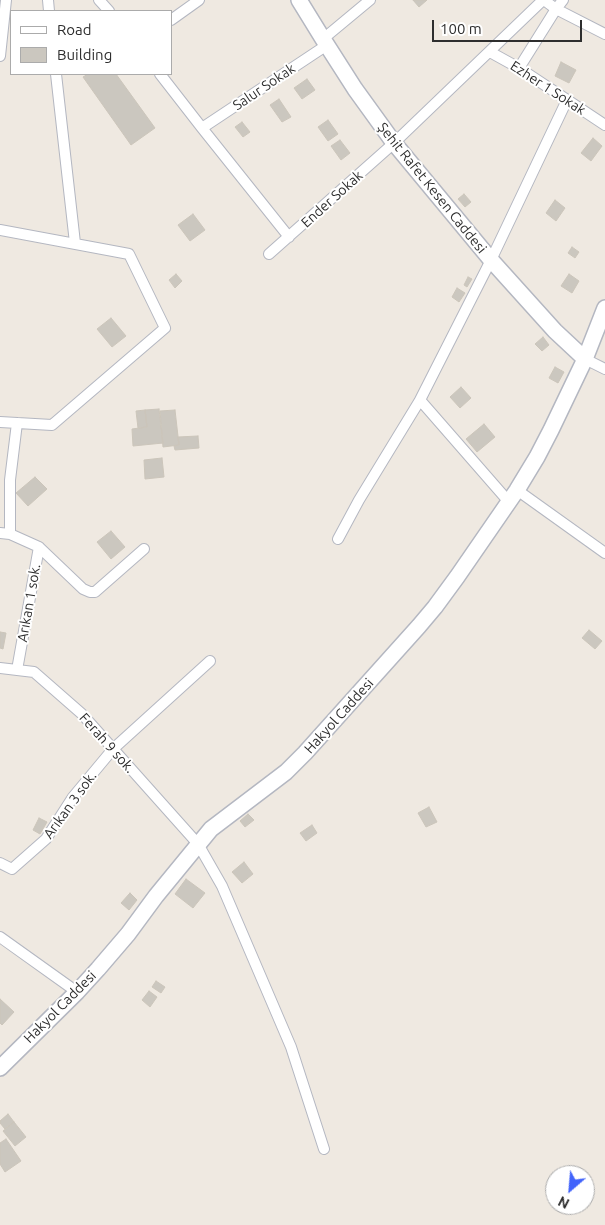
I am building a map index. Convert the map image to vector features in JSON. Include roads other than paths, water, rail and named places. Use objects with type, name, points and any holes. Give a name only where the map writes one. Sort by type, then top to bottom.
[{"type":"street","points":[[0,56],[6,0]]},
{"type":"street","points":[[99,0],[107,10]]},
{"type":"street","points":[[172,19],[199,0]]},
{"type":"street","name":"Şehit Rafet Kesen Caddesi","points":[[299,0],[355,89],[394,143],[491,260],[555,331],[585,359]]},
{"type":"street","name":"Salur Sokak","points":[[202,128],[325,42],[370,0]]},
{"type":"street","points":[[544,0],[556,9],[605,34]]},
{"type":"street","name":"Ender Sokak","points":[[270,254],[394,143],[544,0]]},
{"type":"street","points":[[519,68],[563,0]]},
{"type":"street","name":"Ezher 1 Sokak","points":[[490,52],[519,68],[605,125]]},
{"type":"street","points":[[56,75],[75,244]]},
{"type":"street","points":[[161,75],[289,237]]},
{"type":"street","points":[[338,539],[359,500],[420,400],[491,260],[567,100]]},
{"type":"street","points":[[0,230],[129,254],[165,328],[52,425],[0,422]]},
{"type":"street","name":"Hakyol Caddesi","points":[[0,1068],[98,969],[211,829],[286,772],[419,626],[457,577],[513,496],[552,430],[585,359],[605,308]]},
{"type":"street","points":[[585,359],[605,369]]},
{"type":"street","points":[[420,400],[513,496],[605,553]]},
{"type":"street","points":[[5,533],[17,423]]},
{"type":"street","name":"Arıkan 1 sok.","points":[[5,533],[39,547],[17,670]]},
{"type":"street","points":[[39,547],[83,590],[90,592],[95,592],[144,549]]},
{"type":"street","points":[[113,749],[210,661]]},
{"type":"street","name":"Ferah 9 sok.","points":[[0,668],[34,672],[82,714],[198,844],[222,886],[290,1047],[324,1149]]},
{"type":"street","name":"Arıkan 3 sok.","points":[[0,863],[12,869],[46,839],[73,797],[113,749]]},
{"type":"street","points":[[0,937],[77,992]]}]
